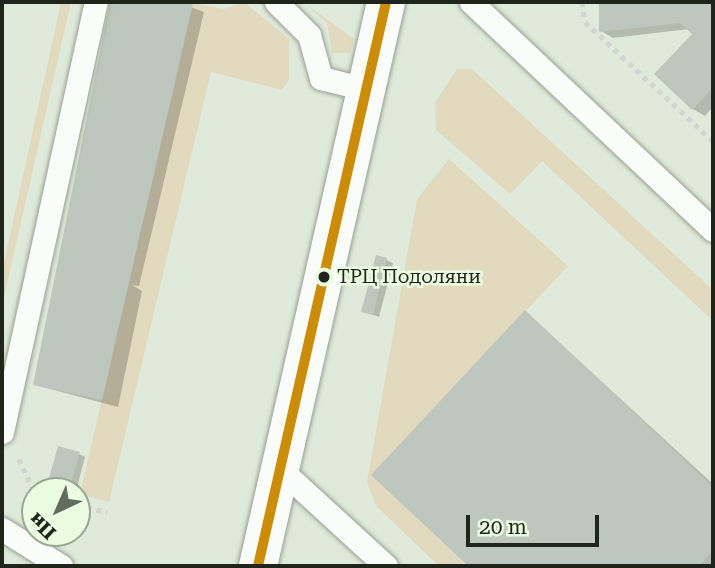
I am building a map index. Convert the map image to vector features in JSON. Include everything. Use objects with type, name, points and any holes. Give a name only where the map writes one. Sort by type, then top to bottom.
[{"type":"street","points":[[258,566],[386,2]]},
{"type":"lane","points":[[2,432],[96,2]]},
{"type":"lane","points":[[276,2],[309,35],[321,78],[365,89]]},
{"type":"lane","points":[[471,2],[713,230]]},
{"type":"lane","points":[[280,469],[382,565]]},
{"type":"lane","points":[[2,530],[61,566]]},
{"type":"path","points":[[582,2],[584,22],[713,141]]},
{"type":"path","points":[[91,508],[107,512]]},
{"type":"shaded area","points":[[61,2],[71,2],[2,306],[2,272]]},
{"type":"shaded area","points":[[244,2],[289,39],[289,80],[282,90],[211,72],[109,502],[91,497],[91,477],[84,477],[193,3],[224,9]]},
{"type":"shaded area","points":[[303,2],[354,39],[350,53],[332,53],[327,23]]},
{"type":"shaded area","points":[[457,69],[472,69],[713,290],[713,321],[542,161],[510,194],[436,130],[435,103]]},
{"type":"shaded area","points":[[449,159],[568,266],[372,475],[464,563],[461,566],[439,566],[376,506],[367,482],[417,199]]},
{"type":"building","points":[[110,2],[193,3],[102,400],[33,385]]},
{"type":"building","points":[[599,2],[713,2],[713,88],[692,110],[654,74],[692,34],[680,23],[599,32]]},
{"type":"building","points":[[376,255],[387,258],[373,315],[361,312]]},
{"type":"building","points":[[525,310],[713,487],[713,551],[699,566],[468,566],[371,475]]},
{"type":"building","points":[[58,446],[80,452],[73,477],[49,477]]},
{"type":"transit line","points":[[258,566],[386,2]]},
{"type":"place","name":"ТРЦ Подоляни","points":[[324,277]]}]
